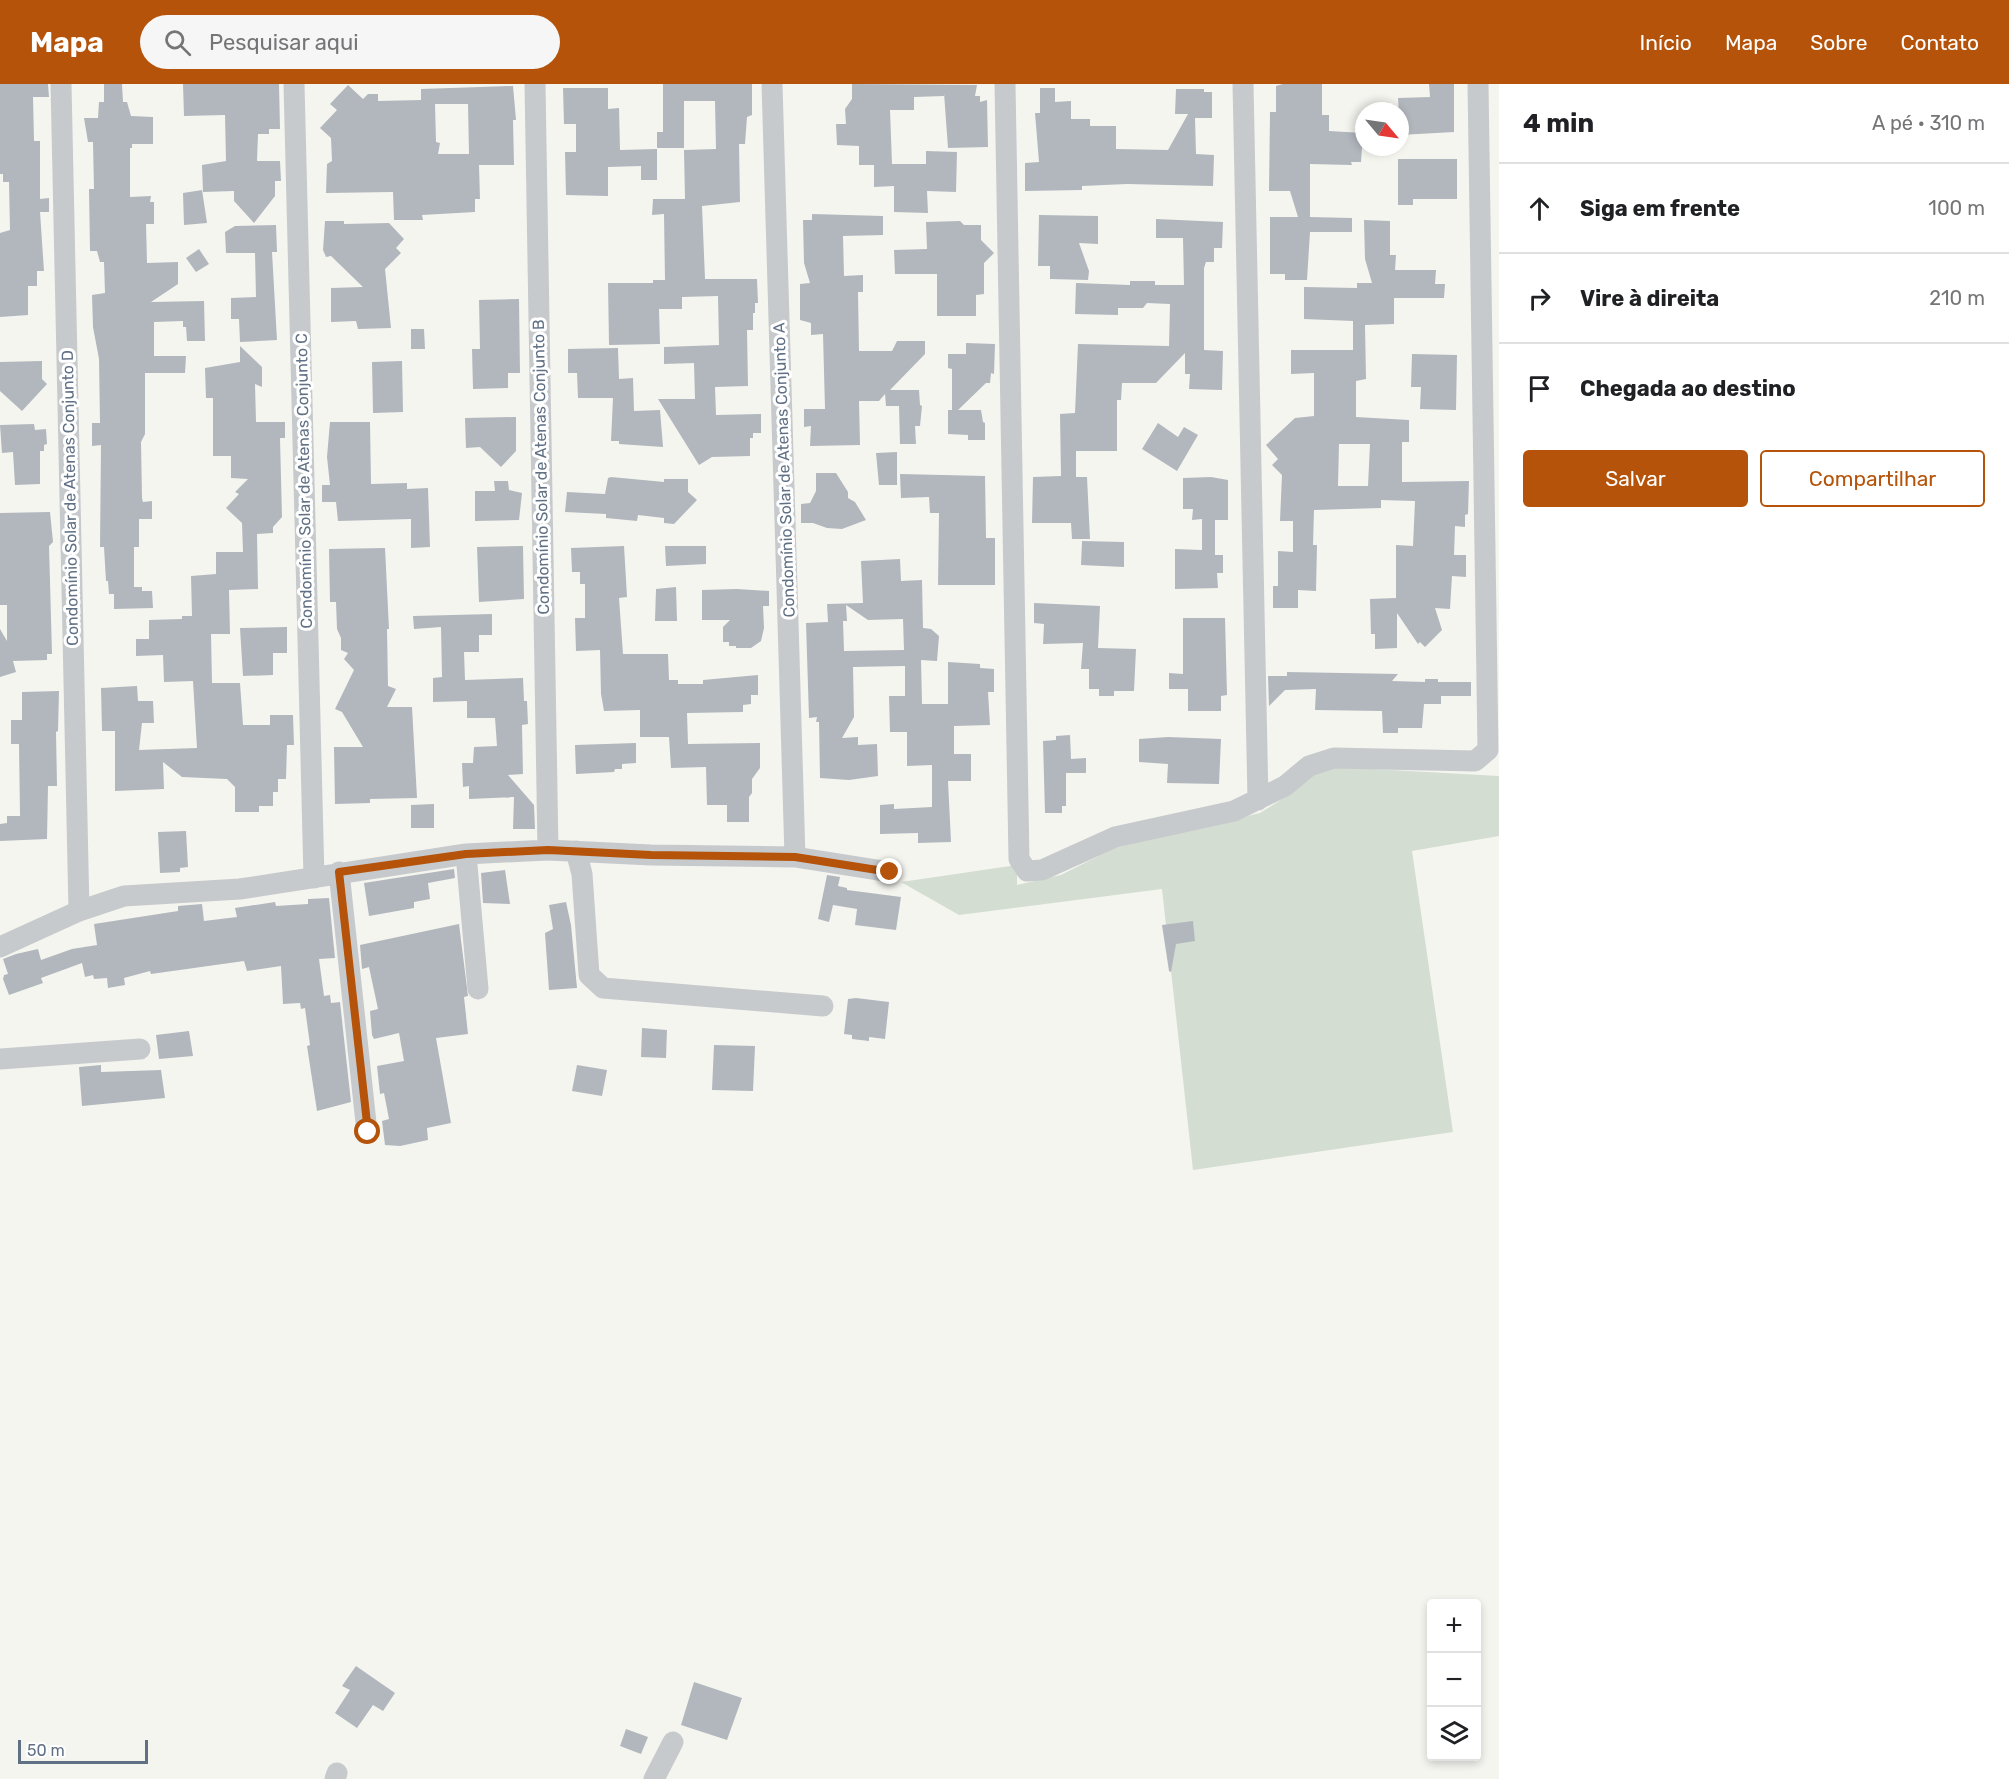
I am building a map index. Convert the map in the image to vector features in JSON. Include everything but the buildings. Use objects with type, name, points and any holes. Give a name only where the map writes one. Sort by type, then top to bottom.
[{"type":"street","name":"Condomínio Solar de Atenas Conjunto D","points":[[61,84],[79,911]]},
{"type":"street","name":"Condomínio Solar de Atenas Conjunto C","points":[[294,84],[314,878]]},
{"type":"street","name":"Condomínio Solar de Atenas Conjunto B","points":[[535,84],[548,850]]},
{"type":"street","name":"Condomínio Solar de Atenas Conjunto A","points":[[772,84],[795,857]]},
{"type":"street","points":[[1005,84],[1019,859],[1027,871],[1042,870],[1115,837],[1234,811],[1285,786],[1309,766],[1334,758],[1474,761],[1488,750],[1478,84]]},
{"type":"street","points":[[1243,84],[1258,800]]},
{"type":"street","points":[[0,947],[79,911],[124,896],[240,889],[466,854],[548,850],[651,855],[795,857],[890,872]]},
{"type":"street","points":[[576,851],[582,874],[589,975],[603,988],[823,1006]]},
{"type":"street","points":[[466,854],[478,989]]},
{"type":"street","points":[[339,872],[368,1132]]},
{"type":"street","points":[[0,1059],[140,1049]]},
{"type":"street","points":[[654,1779],[673,1742]]},
{"type":"shaded area","points":[[1337,767],[1499,776],[1499,836],[1412,851],[1453,1132],[1193,1170],[1162,889],[959,915],[901,882],[1017,865],[1017,885],[1061,875],[1114,848],[1260,813],[1287,796],[1313,775]]},
{"type":"route","points":[[368,1132],[339,872],[466,854],[548,850],[651,855],[795,857],[890,872]]}]
